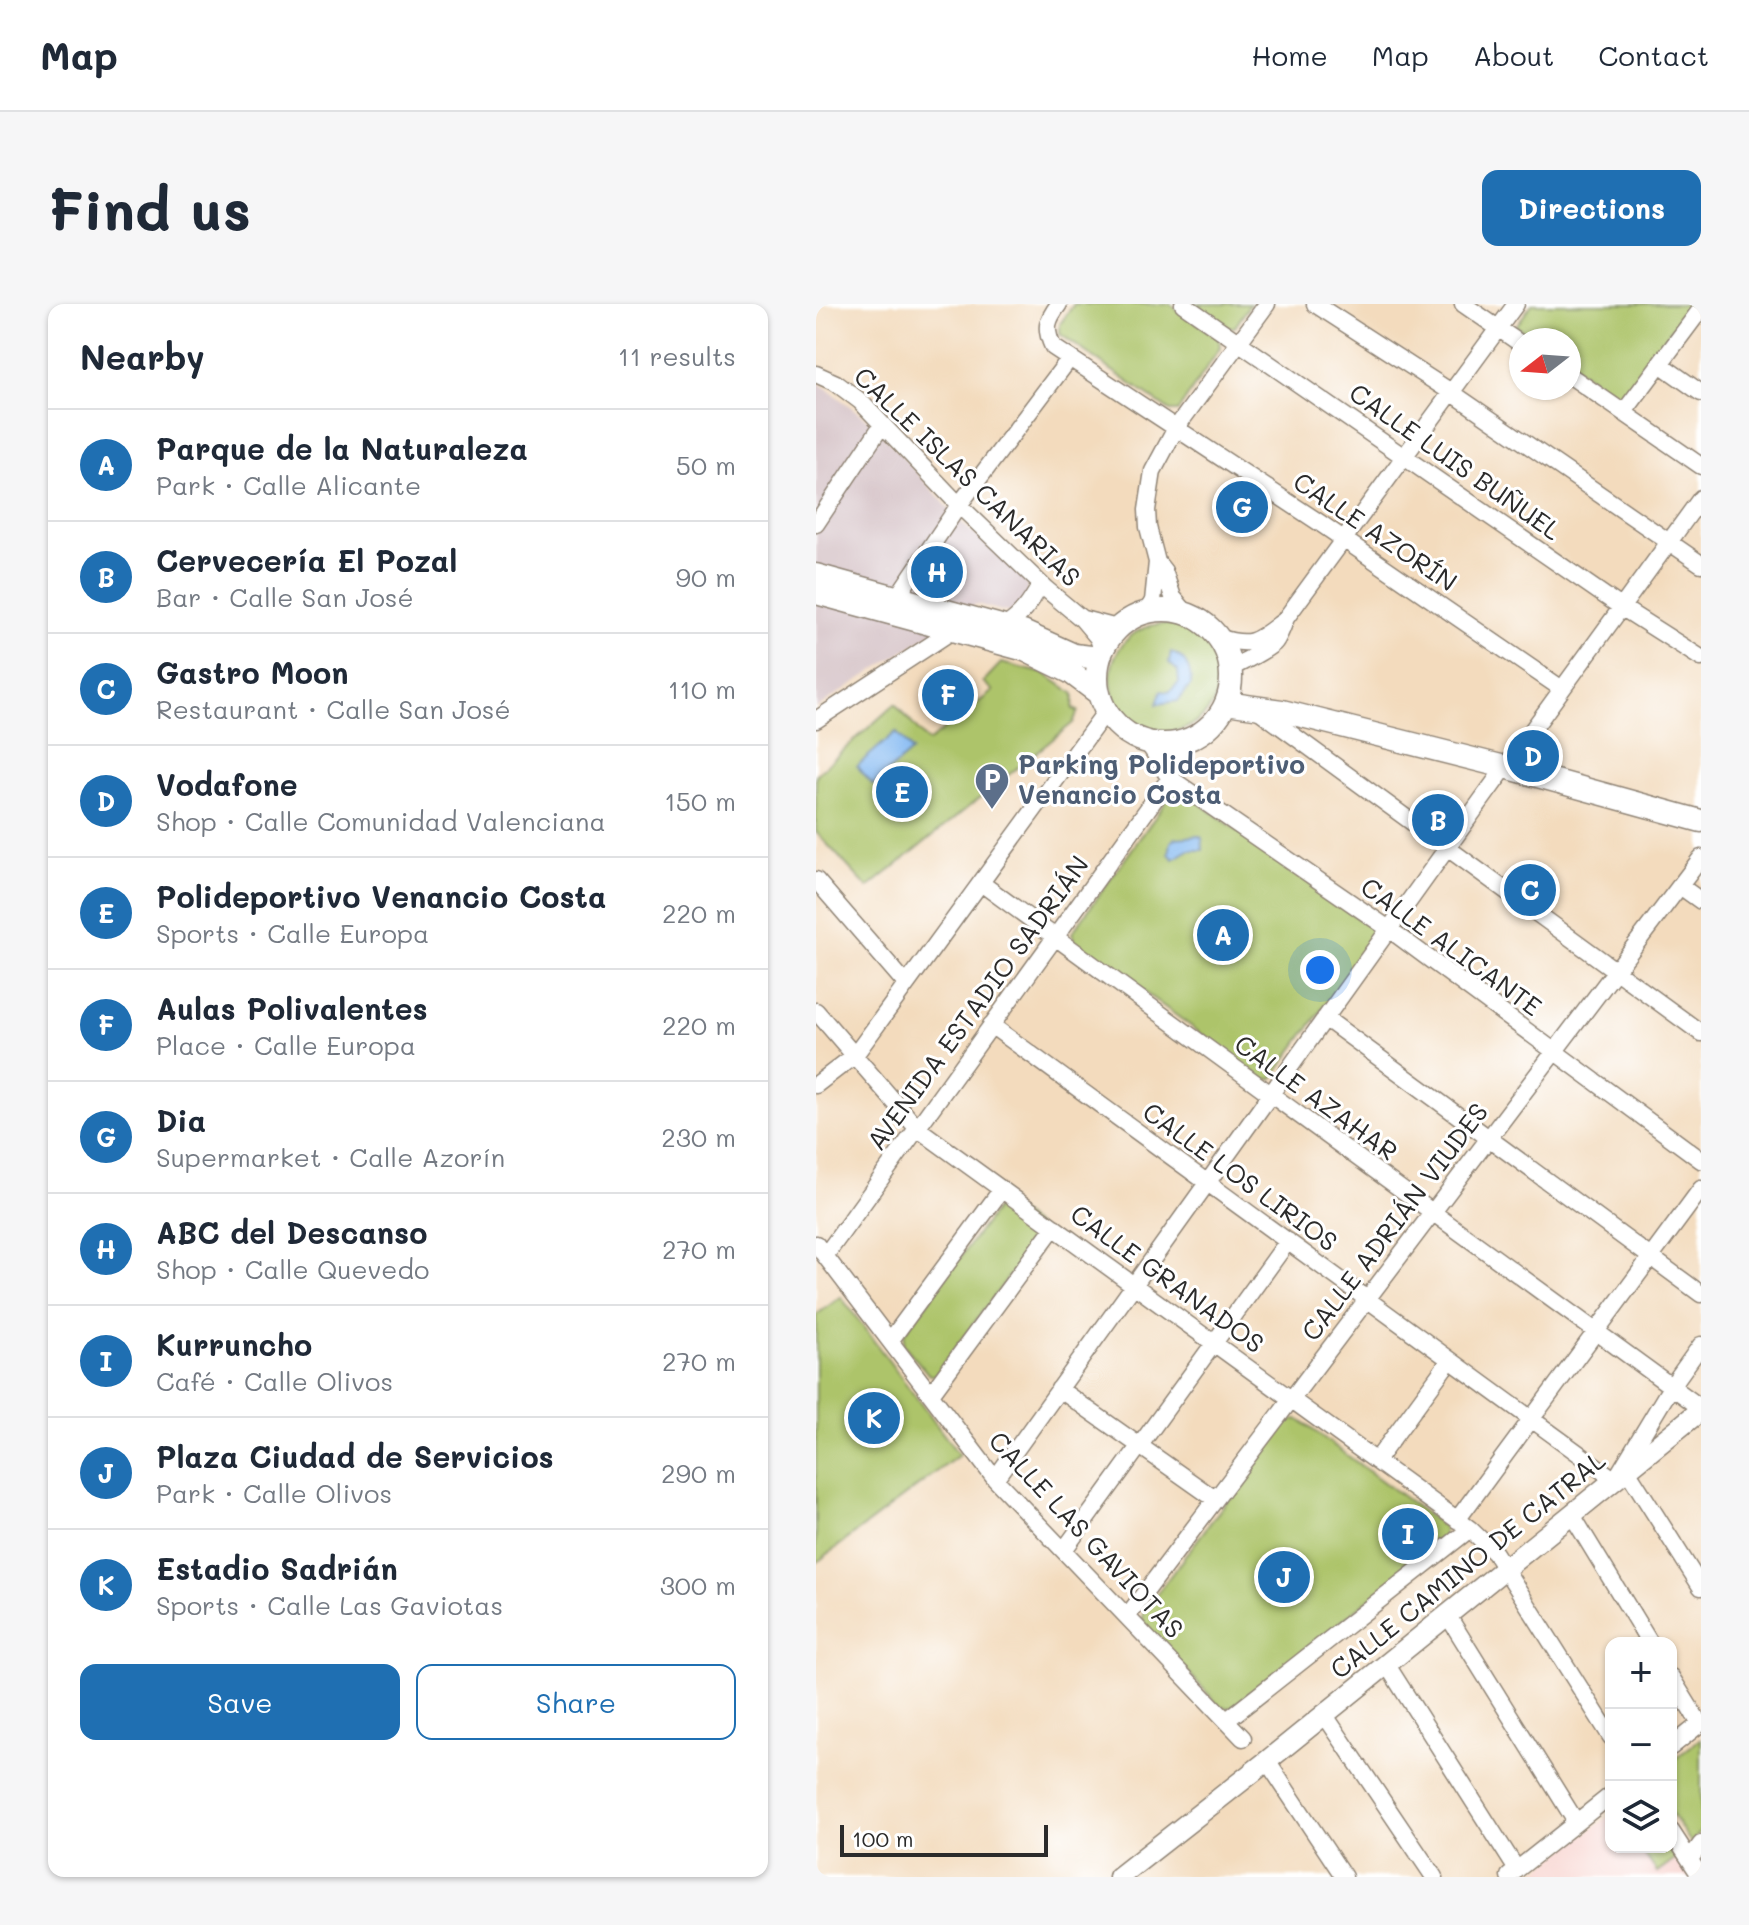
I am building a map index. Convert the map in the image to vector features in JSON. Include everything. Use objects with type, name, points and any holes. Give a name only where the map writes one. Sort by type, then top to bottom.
[{"type":"main road","points":[[816,575],[1023,632],[1074,655],[1100,655]]},
{"type":"main road","points":[[816,593],[955,629],[1042,656],[1070,672],[1102,702],[1123,731],[1146,742],[1165,745],[1183,742],[1201,733],[1216,720],[1229,685],[1226,652],[1218,637],[1204,623],[1187,614],[1160,610],[1146,612],[1117,628],[1100,655],[1097,676],[1102,702]]},
{"type":"main road","points":[[1229,685],[1256,708],[1282,711],[1505,767],[1701,821]]},
{"type":"main road","points":[[1229,685],[1282,711]]},
{"type":"street","name":"CALLE AZORÍN","points":[[1059,304],[1047,320],[1046,333],[1053,347],[1344,539],[1562,689]]},
{"type":"street","name":"CALLE LUIS BUÑUEL","points":[[1183,304],[1621,607],[1701,658]]},
{"type":"street","points":[[1146,612],[1153,601],[1157,562],[1147,510],[1153,471],[1176,428],[1267,304]]},
{"type":"street","points":[[1315,304],[1451,392],[1701,564]]},
{"type":"street","points":[[1463,304],[1509,336]]},
{"type":"street","points":[[1229,685],[1270,647],[1286,618],[1516,304]]},
{"type":"street","points":[[1624,412],[1701,309]]},
{"type":"street","points":[[897,597],[959,505],[1070,358]]},
{"type":"street","points":[[1660,364],[1701,393]]},
{"type":"street","name":"CALLE ISLAS CANARIAS","points":[[816,374],[836,383],[860,401],[959,505],[1082,619],[1098,638],[1100,655]]},
{"type":"street","points":[[1581,383],[1701,466]]},
{"type":"street","points":[[816,524],[882,425]]},
{"type":"street","points":[[995,1479],[1701,498]]},
{"type":"street","points":[[1157,562],[1164,571],[1173,597],[1187,614]]},
{"type":"street","points":[[1004,627],[1022,613],[1041,584]]},
{"type":"street","points":[[1218,637],[1236,643],[1250,643],[1261,639],[1286,618]]},
{"type":"street","name":"CALLE ISLAS CANARIAS","points":[[1082,619],[1117,628]]},
{"type":"street","points":[[816,720],[955,629]]},
{"type":"street","points":[[816,1085],[855,1055],[981,883],[1102,702]]},
{"type":"street","points":[[1256,708],[1701,1033]]},
{"type":"street","points":[[1146,742],[1170,778]]},
{"type":"street","name":"AVENIDA ESTADIO SADRIÁN","points":[[820,1250],[917,1128],[1170,778],[1183,742]]},
{"type":"street","name":"CALLE ALICANTE","points":[[1170,778],[1389,929],[1701,1160]]},
{"type":"street","name":"CALLE ADRIÁN VIUDES","points":[[1128,1615],[1701,858]]},
{"type":"street","points":[[816,880],[906,984]]},
{"type":"street","name":"CALLE AZAHAR","points":[[981,883],[1701,1409]]},
{"type":"street","points":[[1680,886],[1701,901]]},
{"type":"street","name":"CALLE GRANADOS","points":[[816,1011],[917,1128],[1463,1524],[1495,1553],[1605,1727]]},
{"type":"street","points":[[1325,1018],[1701,1294]]},
{"type":"street","name":"CALLE LOS LIRIOS","points":[[991,1025],[1531,1419],[1621,1475]]},
{"type":"street","points":[[890,1341],[1002,1189]]},
{"type":"street","points":[[1227,1720],[1463,1524],[1531,1419],[1701,1189]]},
{"type":"street","points":[[931,1394],[1054,1227]]},
{"type":"street","points":[[1064,1550],[1288,1241]]},
{"type":"street","name":"CALLE LAS GAVIOTAS","points":[[820,1250],[995,1479],[1243,1738]]},
{"type":"street","points":[[1701,1345],[1671,1387],[1621,1475],[1696,1568],[1701,1587]]},
{"type":"street","points":[[1376,1461],[1450,1360]]},
{"type":"street","points":[[1059,1389],[1215,1499]]},
{"type":"street","name":"CALLE CAMINO DE CATRAL","points":[[1119,1877],[1448,1616],[1701,1409]]},
{"type":"street","points":[[1572,1515],[1646,1637]]},
{"type":"street","points":[[1448,1616],[1576,1822]]},
{"type":"street","points":[[1387,1665],[1512,1874],[1605,1800]]},
{"type":"street","points":[[1677,1687],[1700,1724],[1677,1742]]},
{"type":"street","points":[[1324,1714],[1434,1877]]},
{"type":"street","points":[[1267,1761],[1344,1877]]},
{"type":"street","points":[[1677,1840],[1701,1877]]},
{"type":"street","points":[[1690,1859],[1701,1844]]},
{"type":"shaded area","points":[[816,381],[871,422],[964,525],[1026,581],[1028,588],[1027,595],[1014,614],[976,604],[816,708]]},
{"type":"shaded area","points":[[1605,1820],[1605,1853],[1675,1853],[1690,1877],[1529,1877]]},
{"type":"green space","points":[[1074,304],[1170,304],[1219,338],[1220,348],[1178,411],[1170,411],[1060,334],[1060,324]]},
{"type":"green space","points":[[1193,304],[1250,304],[1235,327],[1227,327]]},
{"type":"green space","points":[[1532,304],[1689,304],[1622,400],[1581,371],[1581,328],[1516,326]]},
{"type":"green space","points":[[1165,624],[1186,628],[1204,639],[1215,657],[1219,678],[1215,699],[1204,717],[1186,728],[1165,732],[1144,728],[1126,717],[1115,699],[1111,678],[1115,657],[1126,639],[1144,628]]},
{"type":"green space","points":[[1001,663],[1045,674],[1074,694],[1073,709],[1078,711],[1073,723],[868,888],[816,832],[816,775],[895,704],[928,742],[993,691],[983,682]]},
{"type":"green space","points":[[1183,791],[1372,928],[1374,936],[1273,1078],[1265,1080],[1075,942],[1072,933],[1173,792]]},
{"type":"green space","points":[[1005,1202],[1039,1228],[1040,1235],[935,1375],[929,1375],[903,1344],[904,1334],[998,1206]]},
{"type":"green space","points":[[841,1297],[959,1455],[816,1563],[816,1315]]},
{"type":"green space","points":[[1298,1419],[1444,1527],[1443,1541],[1231,1708],[1220,1707],[1143,1623],[1143,1612],[1287,1421]]},
{"type":"green space","points":[[1701,1738],[1701,1830],[1692,1844],[1677,1822],[1677,1757]]},
{"type":"green space","points":[[1643,1853],[1672,1853],[1676,1858],[1657,1872]]},
{"type":"water","points":[[1171,652],[1187,665],[1191,685],[1178,701],[1157,704],[1161,691],[1169,692],[1179,683],[1178,671],[1169,663]]},
{"type":"water","points":[[896,732],[912,751],[873,785],[857,766]]},
{"type":"water","points":[[1176,838],[1202,838],[1203,850],[1189,850],[1174,859],[1169,854],[1171,842]]},
{"type":"place","name":"Dia","points":[[1242,507]]},
{"type":"place","name":"ABC del Descanso","points":[[937,572]]},
{"type":"place","name":"Aulas Polivalentes","points":[[948,695]]},
{"type":"place","name":"Vodafone","points":[[1533,756]]},
{"type":"place","name":"Polideportivo Venancio Costa","points":[[902,792]]},
{"type":"place","name":"Parking Polideportivo Venancio Costa","points":[[992,811]]},
{"type":"place","name":"Cervecería El Pozal","points":[[1438,820]]},
{"type":"place","name":"Gastro Moon","points":[[1530,890]]},
{"type":"place","name":"Parque de la Naturaleza","points":[[1223,935]]},
{"type":"place","name":"Estadio Sadrián","points":[[874,1418]]},
{"type":"place","name":"Kurruncho","points":[[1408,1534]]},
{"type":"place","name":"Plaza Ciudad de Servicios","points":[[1284,1577]]}]
